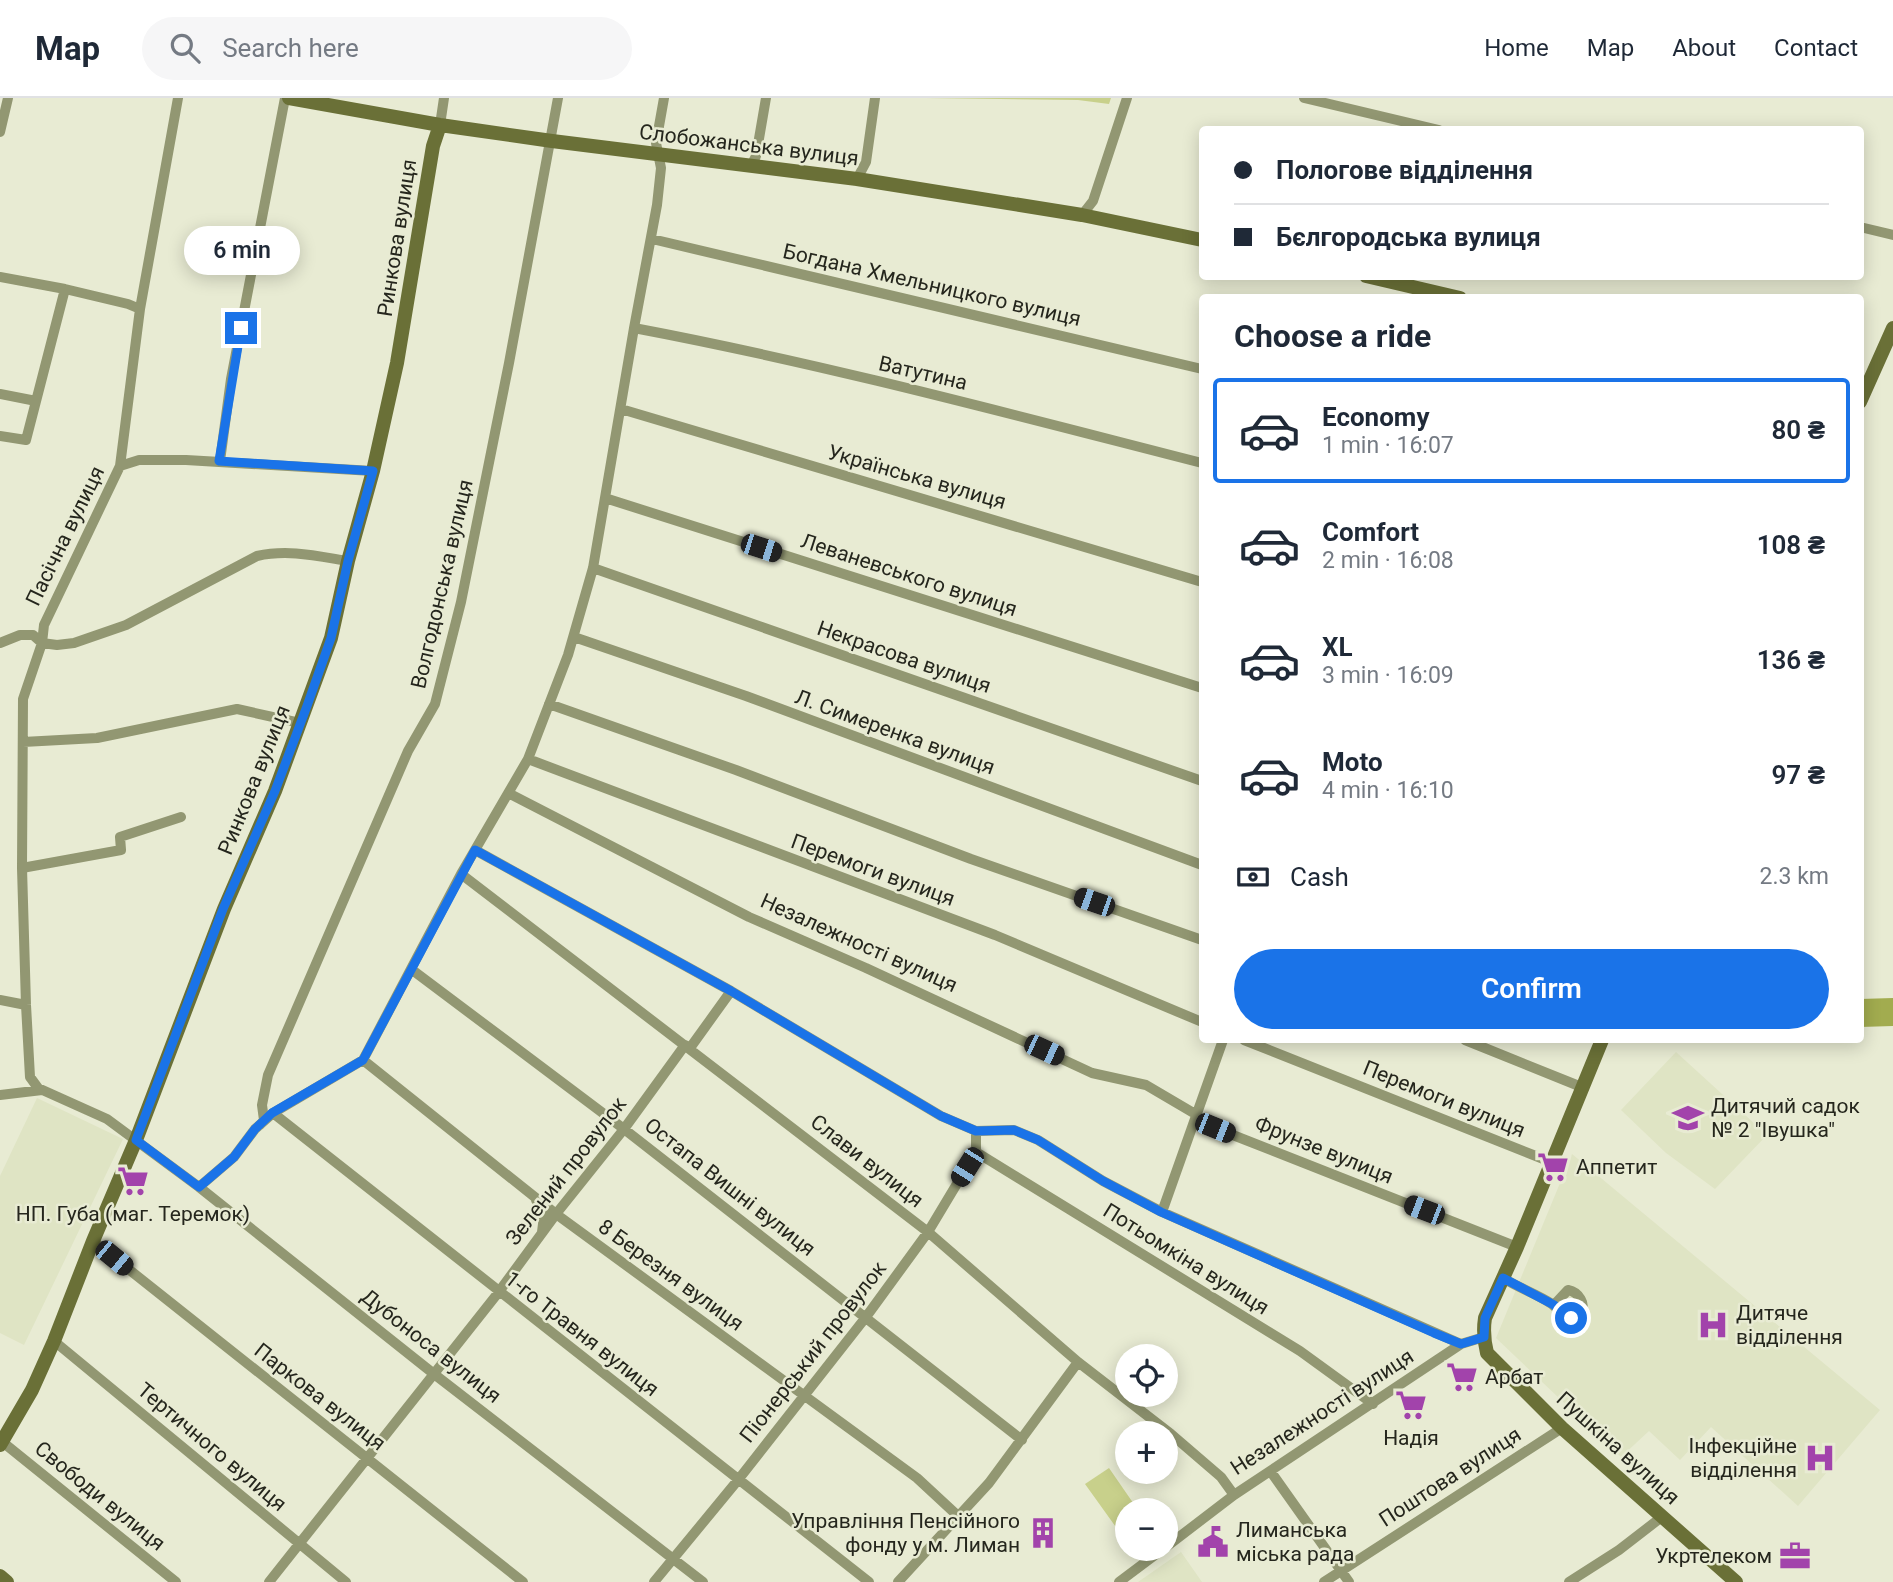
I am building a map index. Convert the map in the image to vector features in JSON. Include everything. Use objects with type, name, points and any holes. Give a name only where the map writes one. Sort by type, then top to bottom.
[{"type":"main road","name":"Слобожанська вулиця","points":[[287,98],[315,100],[440,125],[552,141],[857,179],[1082,215],[1199,239]]},
{"type":"main road","name":"Ринкова вулиця","points":[[1,1442],[32,1390],[54,1341],[136,1140],[223,909],[275,791],[331,638],[397,362],[436,133],[440,125]]},
{"type":"main road","points":[[1383,280],[1443,294]]},
{"type":"main road","points":[[1864,385],[1893,328]]},
{"type":"main road","points":[[1484,1337],[1485,1318],[1601,1043]]},
{"type":"main road","name":"Пушкіна вулиця","points":[[1484,1337],[1488,1353],[1562,1428],[1736,1582]]},
{"type":"main road","points":[[0,1577],[7,1582]]},
{"type":"street","points":[[0,132],[8,98]]},
{"type":"street","name":"Пасічна вулиця","points":[[42,1090],[30,1077],[26,1005],[22,868],[23,699],[42,643],[44,625],[120,466],[140,309],[178,98]]},
{"type":"street","points":[[219,461],[231,379],[287,98]]},
{"type":"street","name":"Ринкова вулиця","points":[[440,125],[444,98]]},
{"type":"street","name":"Волгодонська вулиця","points":[[255,1129],[264,1120],[262,1105],[268,1075],[408,751],[435,704],[464,589],[552,141],[558,98]]},
{"type":"street","points":[[199,1187],[234,1157],[255,1129],[272,1113],[363,1060],[461,874],[528,760],[574,637],[593,568],[652,239],[661,169],[656,144],[663,98]]},
{"type":"street","points":[[751,166],[756,156],[766,98]]},
{"type":"street","points":[[857,179],[866,162],[875,98]]},
{"type":"street","points":[[1082,215],[1093,201],[1128,98]]},
{"type":"street","points":[[1304,98],[1422,126]]},
{"type":"street","points":[[1864,228],[1893,235]]},
{"type":"street","name":"Богдана Хмельницкого вулиця","points":[[652,239],[1199,368]]},
{"type":"street","points":[[0,276],[65,289],[140,309]]},
{"type":"street","points":[[0,436],[26,440],[65,289]]},
{"type":"street","name":"Ватутина","points":[[634,328],[1092,433],[1199,462]]},
{"type":"street","points":[[0,394],[36,401]]},
{"type":"street","name":"Українська вулиця","points":[[621,409],[1199,581]]},
{"type":"street","points":[[120,466],[139,460],[219,461],[373,471]]},
{"type":"street","name":"Леваневського вулиця","points":[[605,498],[1199,687]]},
{"type":"street","points":[[0,643],[20,635],[33,635],[42,643],[74,643],[126,625],[257,556],[273,552],[297,552],[348,561]]},
{"type":"street","name":"Некрасова вулиця","points":[[593,568],[1199,780]]},
{"type":"street","name":"Л. Симеренка вулиця","points":[[574,637],[746,696],[1199,864]]},
{"type":"street","points":[[549,704],[726,766],[971,859],[1199,939]]},
{"type":"street","points":[[23,742],[97,738],[237,709],[300,723]]},
{"type":"street","name":"Перемоги вулиця","points":[[528,760],[995,935],[1199,1018]]},
{"type":"street","name":"Незалежності вулиця","points":[[510,794],[749,917],[1092,1073],[1146,1085],[1196,1119]]},
{"type":"street","points":[[22,868],[121,850],[120,837],[181,817]]},
{"type":"street","points":[[475,850],[731,991],[941,1116],[976,1131],[1014,1130],[1038,1140],[1103,1181],[1161,1212],[1461,1344]]},
{"type":"street","name":"Слави вулиця","points":[[461,874],[928,1232],[1078,1362],[1171,1434],[1221,1477],[1234,1495]]},
{"type":"street","name":"Остапа Вишні вулиця","points":[[411,969],[624,1129],[1022,1440]]},
{"type":"street","name":"Зелений провулок","points":[[269,1582],[498,1293],[556,1214],[731,991]]},
{"type":"street","points":[[0,1000],[26,1005]]},
{"type":"street","points":[[1161,1212],[1222,1043]]},
{"type":"street","name":"Перемоги вулиця","points":[[1252,1043],[1551,1162]]},
{"type":"street","points":[[1472,1043],[1584,1088]]},
{"type":"street","name":"8 Березня вулиця","points":[[363,1060],[556,1214],[917,1478],[958,1516]]},
{"type":"street","points":[[0,1096],[42,1090],[107,1119],[136,1140]]},
{"type":"street","name":"1-го Травня вулиця","points":[[272,1113],[869,1582]]},
{"type":"street","name":"Фрунзе вулиця","points":[[1196,1119],[1517,1247]]},
{"type":"street","points":[[976,1131],[976,1152]]},
{"type":"street","name":"Дубоноса вулиця","points":[[136,1140],[703,1582]]},
{"type":"street","name":"Піонерський провулок","points":[[653,1582],[738,1480],[866,1317],[928,1232],[976,1152]]},
{"type":"street","name":"Потьомкіна вулиця","points":[[976,1152],[1300,1351],[1373,1404]]},
{"type":"street","points":[[572,1194],[568,1202],[568,1212],[576,1229]]},
{"type":"street","points":[[534,1197],[544,1216],[541,1234]]},
{"type":"street","name":"Паркова вулиця","points":[[93,1241],[523,1582]]},
{"type":"street","points":[[1503,1278],[1554,1305]]},
{"type":"street","name":"Незалежності вулиця","points":[[1178,1537],[1234,1495],[1461,1344],[1484,1337]]},
{"type":"street","name":"Тертичного вулиця","points":[[54,1341],[346,1582]]},
{"type":"street","points":[[898,1582],[989,1483],[1078,1362]]},
{"type":"street","name":"Поштова вулиця","points":[[1324,1582],[1562,1428]]},
{"type":"street","name":"Свободи вулиця","points":[[1,1442],[176,1582]]},
{"type":"street","points":[[1271,1472],[1349,1582]]},
{"type":"street","points":[[1569,1582],[1619,1550],[1663,1516]]},
{"type":"street","name":"Незалежності вулиця","points":[[1119,1582],[1147,1561]]},
{"type":"shaded area","name":"Дитячий садок № 2 \"Івушка\"","points":[[1676,1052],[1767,1135],[1715,1189],[1666,1153],[1621,1110]]},
{"type":"shaded area","points":[[37,1098],[123,1139],[24,1345],[0,1333],[0,1176]]},
{"type":"shaded area","points":[[1572,1154],[1880,1410],[1798,1506],[1711,1427],[1680,1460],[1649,1431],[1621,1457],[1496,1338]]},
{"type":"shaded area","points":[[1181,1552],[1202,1582],[1138,1582],[1168,1561],[1178,1561],[1178,1554]]},
{"type":"green space","points":[[926,98],[1111,98],[1109,104],[1078,100]]},
{"type":"green space","points":[[1893,998],[1893,1026],[1864,1027],[1864,999]]},
{"type":"green space","points":[[1109,1468],[1115,1477],[1115,1484],[1120,1484],[1130,1498],[1115,1498],[1115,1526],[1085,1484]]},
{"type":"place","name":"Дитячий садок № 2 \"Івушка\"","points":[[1688,1118]]},
{"type":"place","name":"Аппетит","points":[[1553,1167]]},
{"type":"place","name":"НП. Губа (маг. Теремок)","points":[[133,1181]]},
{"type":"place","name":"Дитяче відділення","points":[[1713,1325]]},
{"type":"place","name":"Арбат","points":[[1462,1377]]},
{"type":"place","name":"Надiя","points":[[1411,1405]]},
{"type":"place","name":"Інфекційне відділення","points":[[1820,1458]]},
{"type":"place","name":"Управління Пенсійного фонду у м. Лиман","points":[[1043,1533]]},
{"type":"place","name":"Лиманська міська рада","points":[[1213,1542]]},
{"type":"place","name":"Укртелеком","points":[[1795,1556]]},
{"type":"route","points":[[241,328],[219,461],[373,471],[348,561],[331,638],[307,706],[275,791],[223,909],[136,1140],[199,1187],[234,1157],[255,1129],[272,1113],[363,1060],[475,850],[731,991],[941,1116],[976,1131],[1014,1130],[1038,1140],[1103,1181],[1161,1212],[1434,1333],[1461,1344],[1484,1337],[1485,1318],[1503,1278],[1554,1305],[1566,1317],[1571,1318]]}]
